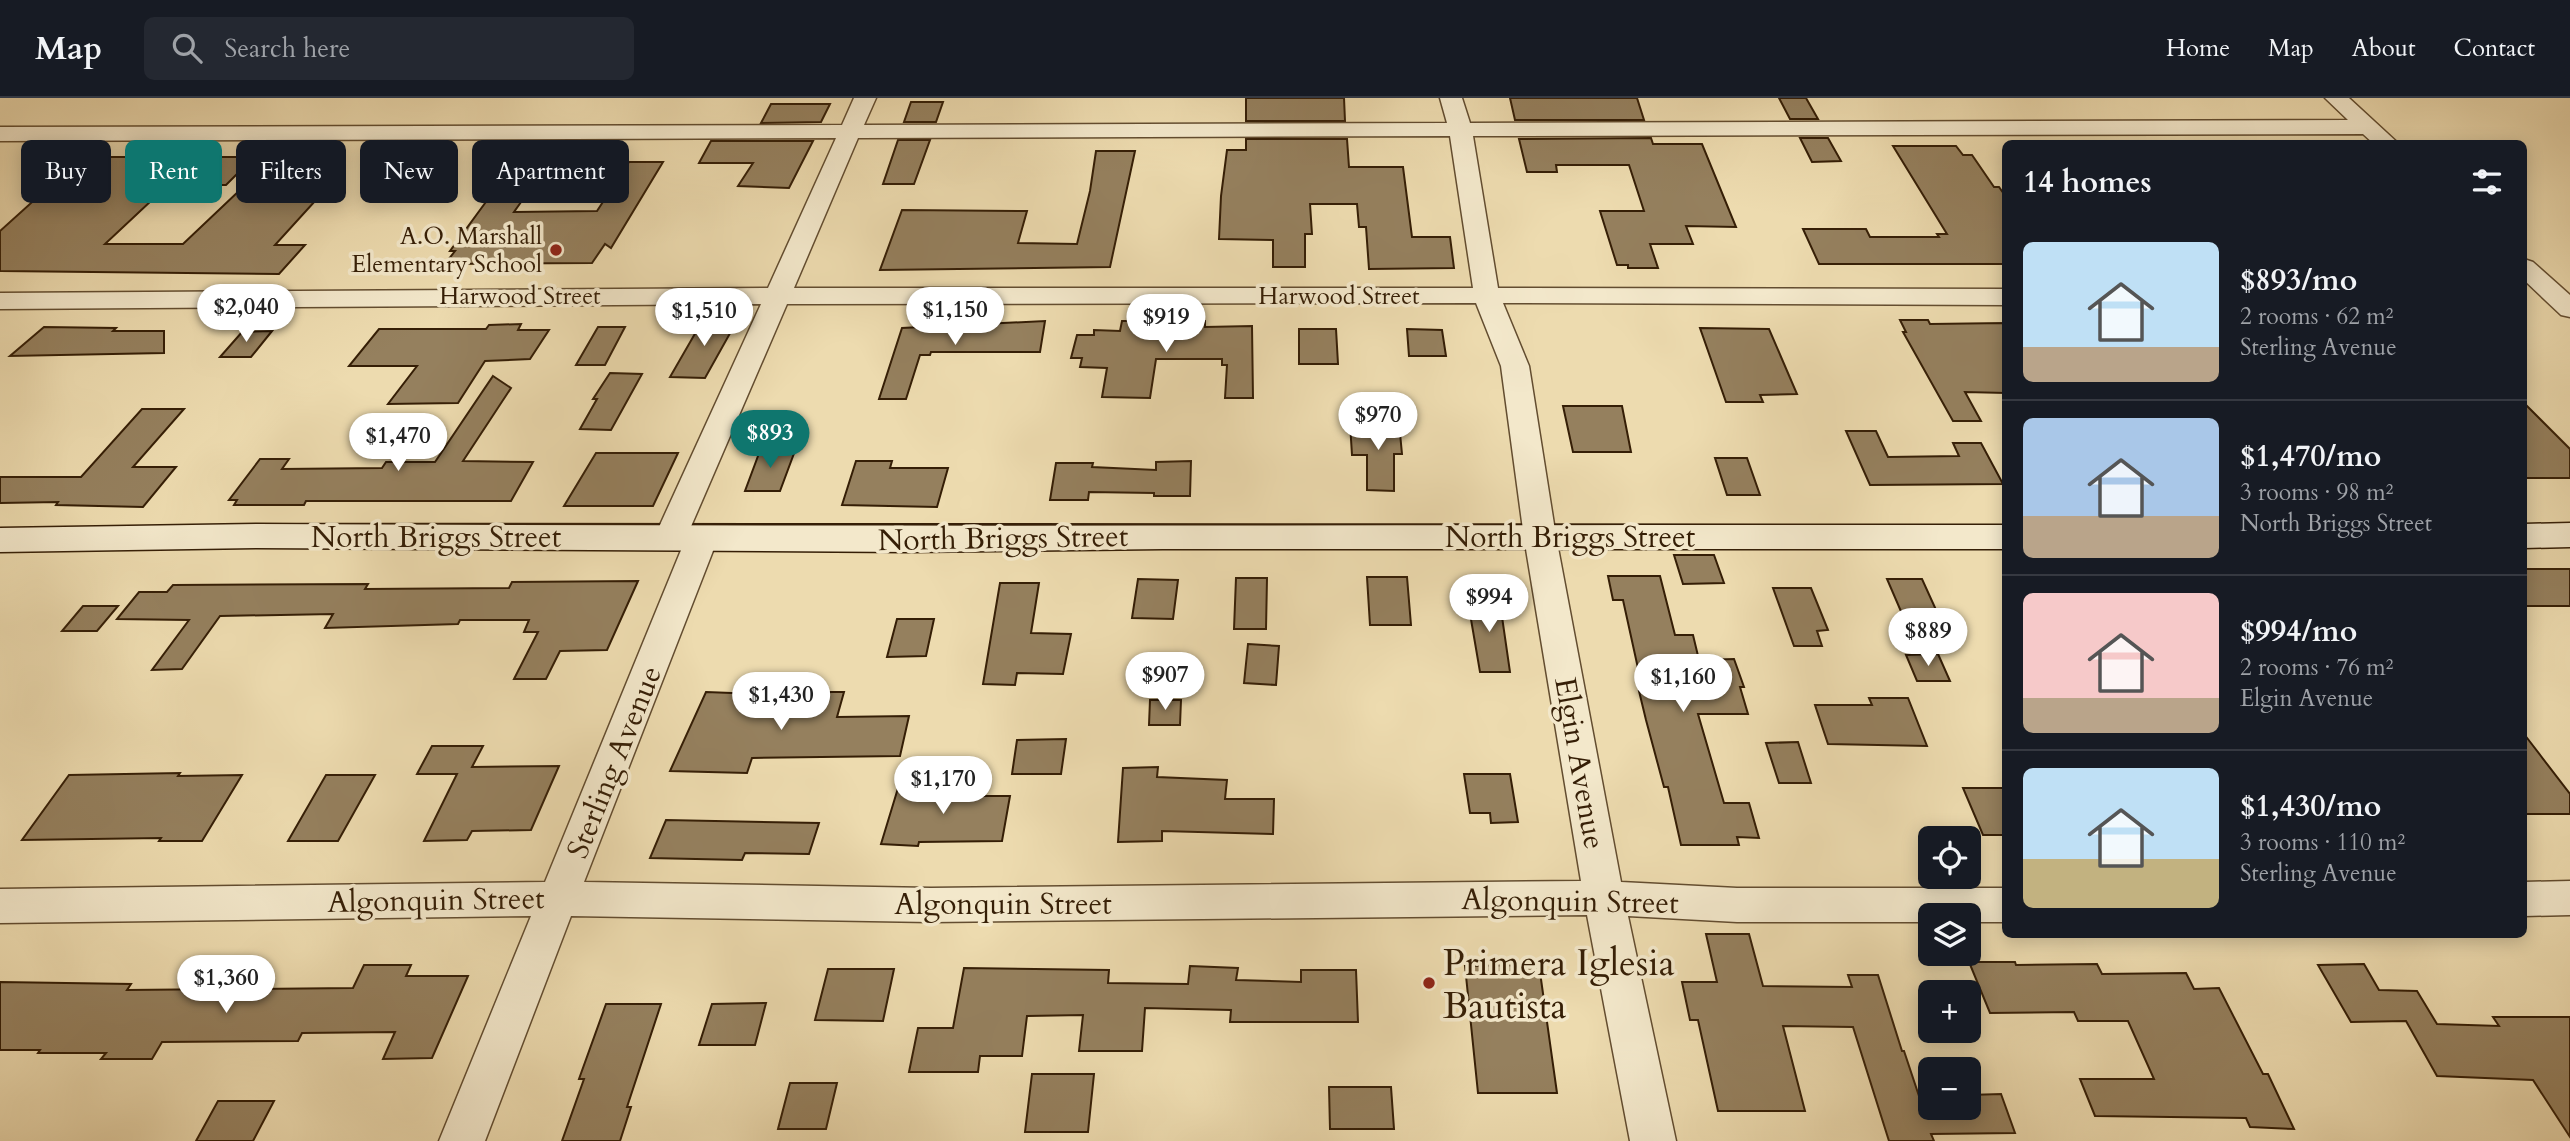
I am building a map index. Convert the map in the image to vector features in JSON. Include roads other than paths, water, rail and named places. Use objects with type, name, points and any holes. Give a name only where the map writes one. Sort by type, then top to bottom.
[{"type":"street","name":"Sterling Avenue","points":[[462,1141],[560,898],[686,538],[777,296],[865,98]]},
{"type":"street","name":"Elgin Avenue","points":[[1451,98],[1460,128],[1487,297],[1515,366],[1540,537],[1604,898],[1653,1141]]},
{"type":"street","points":[[2336,98],[2384,140]]},
{"type":"street","points":[[0,134],[2369,127]]},
{"type":"street","points":[[2527,270],[2563,303]]},
{"type":"street","name":"Harwood Street","points":[[0,302],[1069,293],[1487,297],[2002,297]]},
{"type":"street","points":[[2527,297],[2563,303]]},
{"type":"street","name":"North Briggs Street","points":[[0,540],[256,536],[909,540],[1177,537],[2002,537]]},
{"type":"street","points":[[2527,536],[2570,536]]},
{"type":"street","name":"Algonquin Street","points":[[0,906],[560,898],[931,905],[1604,898],[1789,905],[2002,905]]},
{"type":"street","points":[[2527,898],[2570,898]]},
{"type":"place","name":"A.O. Marshall Elementary School","points":[[556,250]]},
{"type":"place","name":"Primera Iglesia Bautista","points":[[1429,983]]}]
